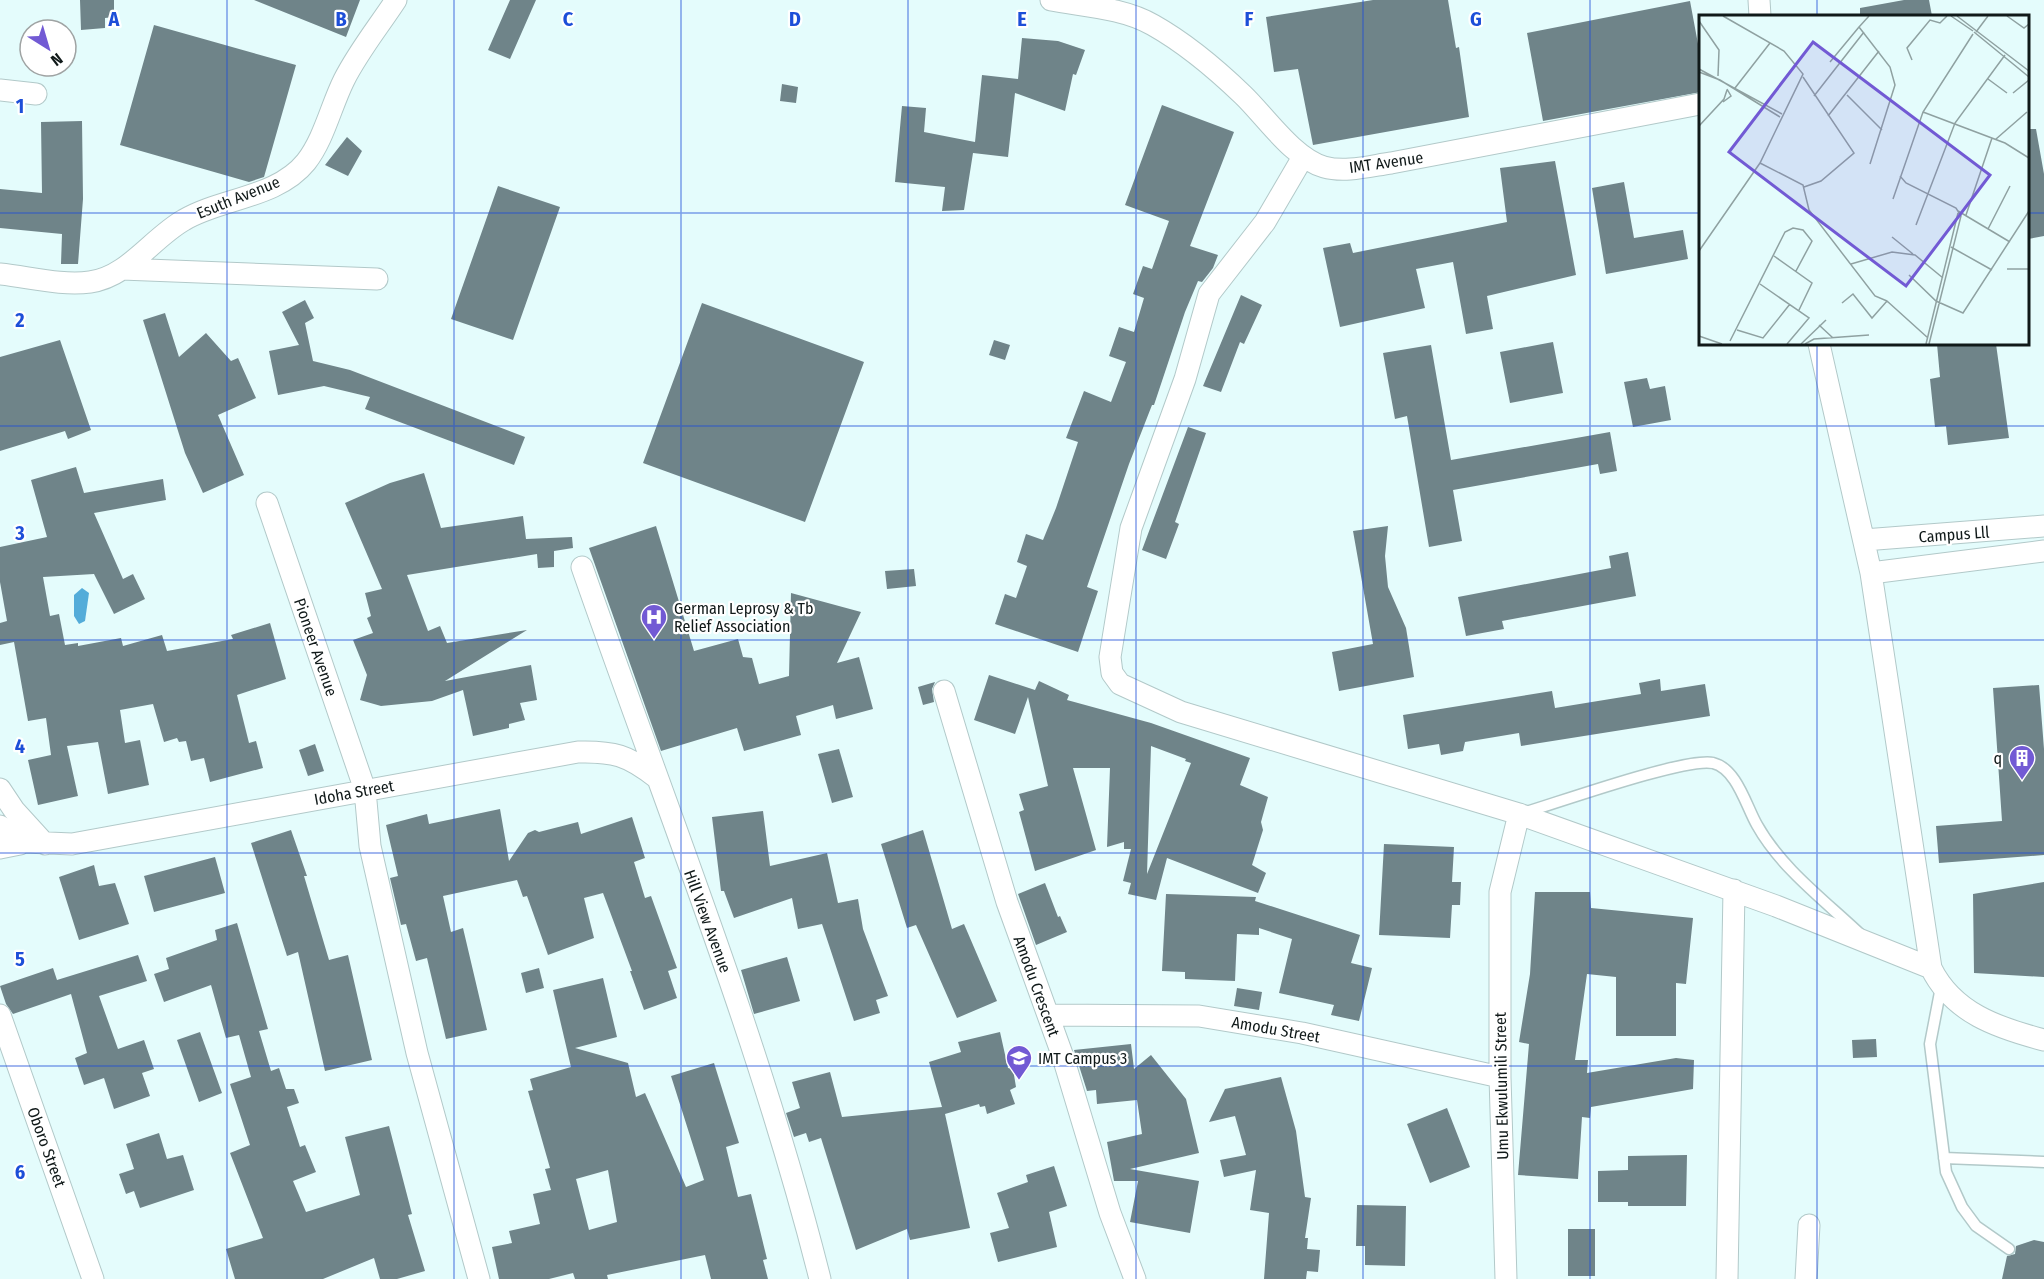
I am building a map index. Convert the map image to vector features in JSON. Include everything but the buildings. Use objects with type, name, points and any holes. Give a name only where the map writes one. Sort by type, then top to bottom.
[{"type":"street","name":"Esuth Avenue","points":[[0,274],[90,282],[107,278],[122,269],[184,219],[245,198],[298,171],[317,145],[345,78],[396,0]]},
{"type":"street","name":"IMT Avenue","points":[[1052,0],[1126,15],[1152,24],[1187,48],[1243,95],[1303,156],[1324,167],[1359,168],[1699,104]]},
{"type":"street","points":[[1759,0],[1760,15]]},
{"type":"street","points":[[0,90],[36,94]]},
{"type":"street","points":[[1303,156],[1265,222],[1209,294],[1185,379],[1131,528],[1110,657],[1112,673],[1120,684],[1181,712],[1519,814],[1734,890],[1931,968]]},
{"type":"street","points":[[122,269],[377,279]]},
{"type":"street","points":[[1819,345],[1871,573],[1931,968],[1941,987],[1959,1006],[2011,1032],[2044,1040]]},
{"type":"street","name":"Pioneer Avenue","points":[[267,503],[365,790],[370,846],[417,1053],[479,1279]]},
{"type":"street","name":"Campus Lll","points":[[1864,540],[2044,526]]},
{"type":"street","points":[[1871,573],[2044,551]]},
{"type":"street","name":"Hill View Avenue","points":[[582,567],[767,1091],[820,1279]]},
{"type":"street","name":"Amodu Crescent","points":[[944,691],[1007,902],[1048,1015],[1110,1213],[1135,1279]]},
{"type":"street","name":"Idoha Street","points":[[0,848],[35,840],[81,843],[578,752],[609,752],[633,761],[657,777]]},
{"type":"street","points":[[0,789],[35,840]]},
{"type":"street","name":"Umu Ekwulumili Street","points":[[1506,1279],[1500,1077],[1500,892],[1519,814]]},
{"type":"street","points":[[0,826],[35,840]]},
{"type":"street","points":[[1727,1279],[1734,890]]},
{"type":"street","name":"Oboro Street","points":[[0,1015],[93,1279]]},
{"type":"street","name":"Amodu Street","points":[[1048,1015],[1199,1016],[1302,1033],[1500,1077]]},
{"type":"street","points":[[1806,1279],[1809,1225]]},
{"type":"lane","points":[[1519,814],[1668,769],[1697,763],[1713,763],[1725,770],[1736,784],[1757,826],[1776,853],[1871,944]]},
{"type":"lane","points":[[1941,987],[1930,1044],[1946,1172],[1962,1207],[1976,1226],[2009,1249]]},
{"type":"lane","points":[[1944,1158],[2044,1162]]},
{"type":"water","points":[[82,588],[89,593],[85,621],[79,624],[74,616],[74,595]]},
{"type":"place","name":"German Leprosy & Tb Relief Association","points":[[654,640]]},
{"type":"place","name":"q","points":[[2022,781]]},
{"type":"place","name":"IMT Campus 3","points":[[1019,1081]]}]
